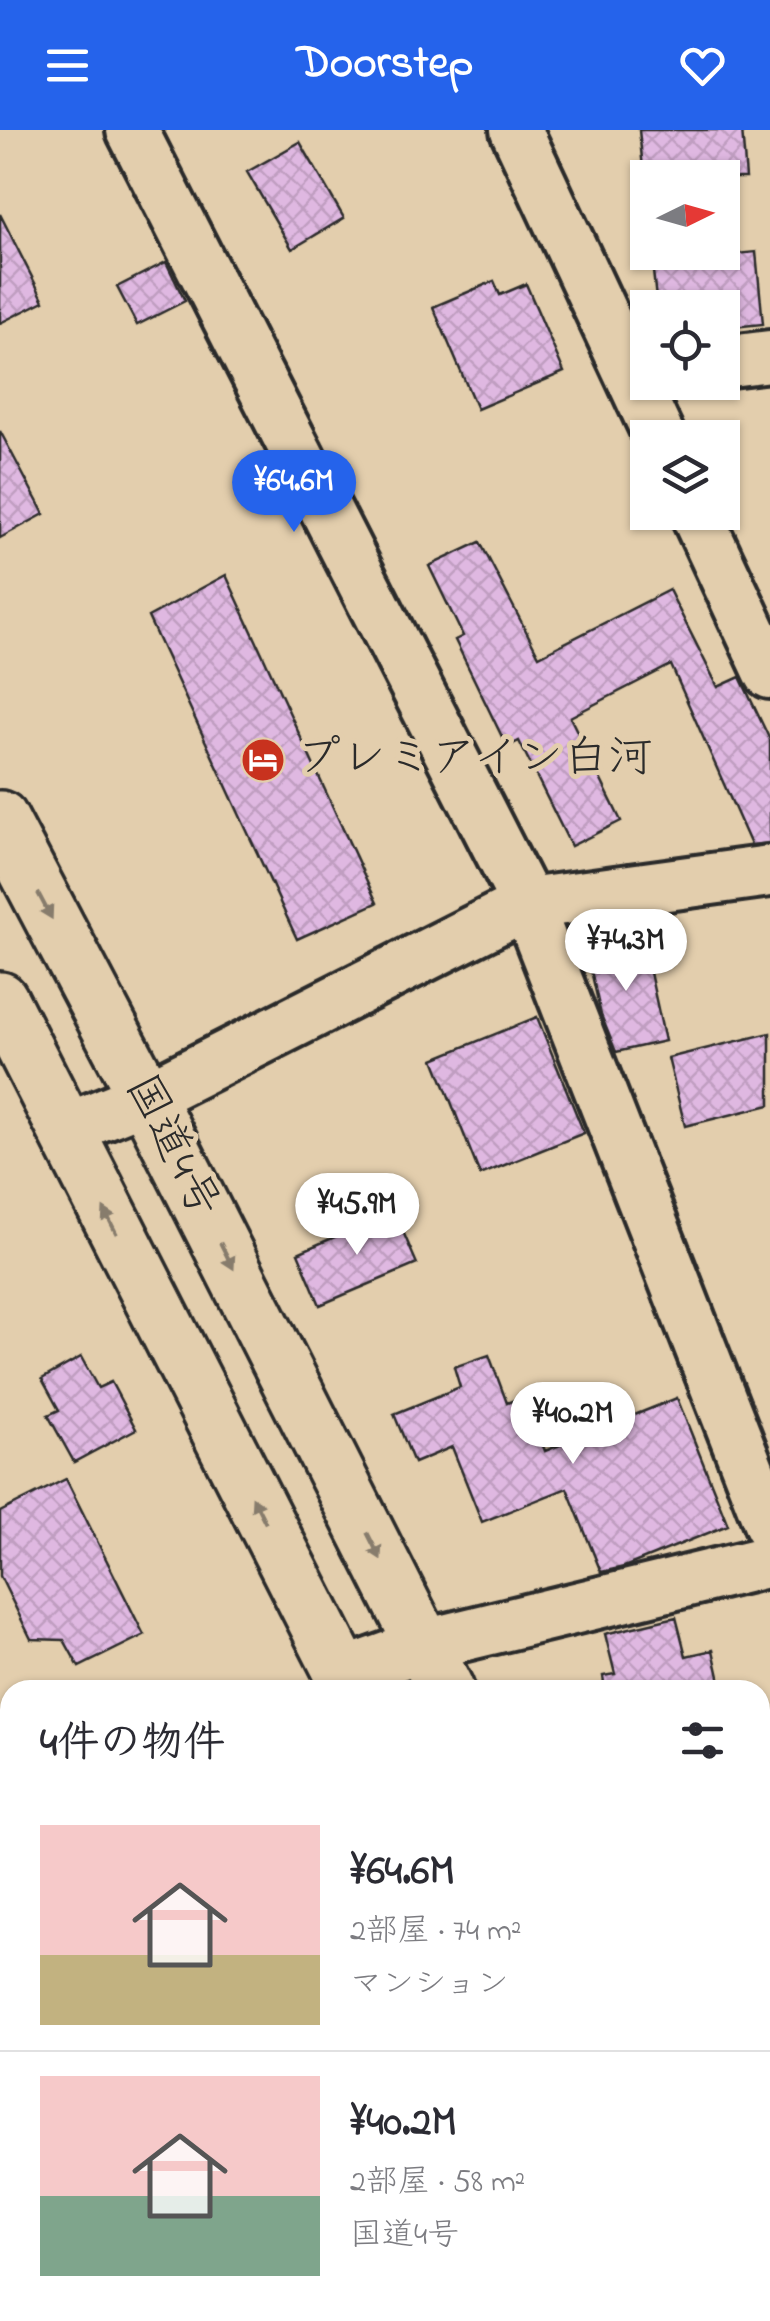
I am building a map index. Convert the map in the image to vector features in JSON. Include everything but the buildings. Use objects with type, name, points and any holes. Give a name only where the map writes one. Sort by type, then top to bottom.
[{"type":"main road","name":"国道4号","points":[[0,819],[146,1097],[435,1668]]},
{"type":"main road","name":"国道4号","points":[[0,1000],[346,1680]]},
{"type":"street","points":[[132,130],[527,904],[770,1525]]},
{"type":"street","points":[[516,130],[630,355]]},
{"type":"street","points":[[740,360],[770,356]]},
{"type":"street","points":[[703,530],[770,673]]},
{"type":"street","points":[[64,1130],[146,1097],[527,904],[770,871]]},
{"type":"street","points":[[360,1680],[435,1668],[770,1561]]},
{"type":"place","name":"プレミアイン白河","points":[[263,760]]}]
